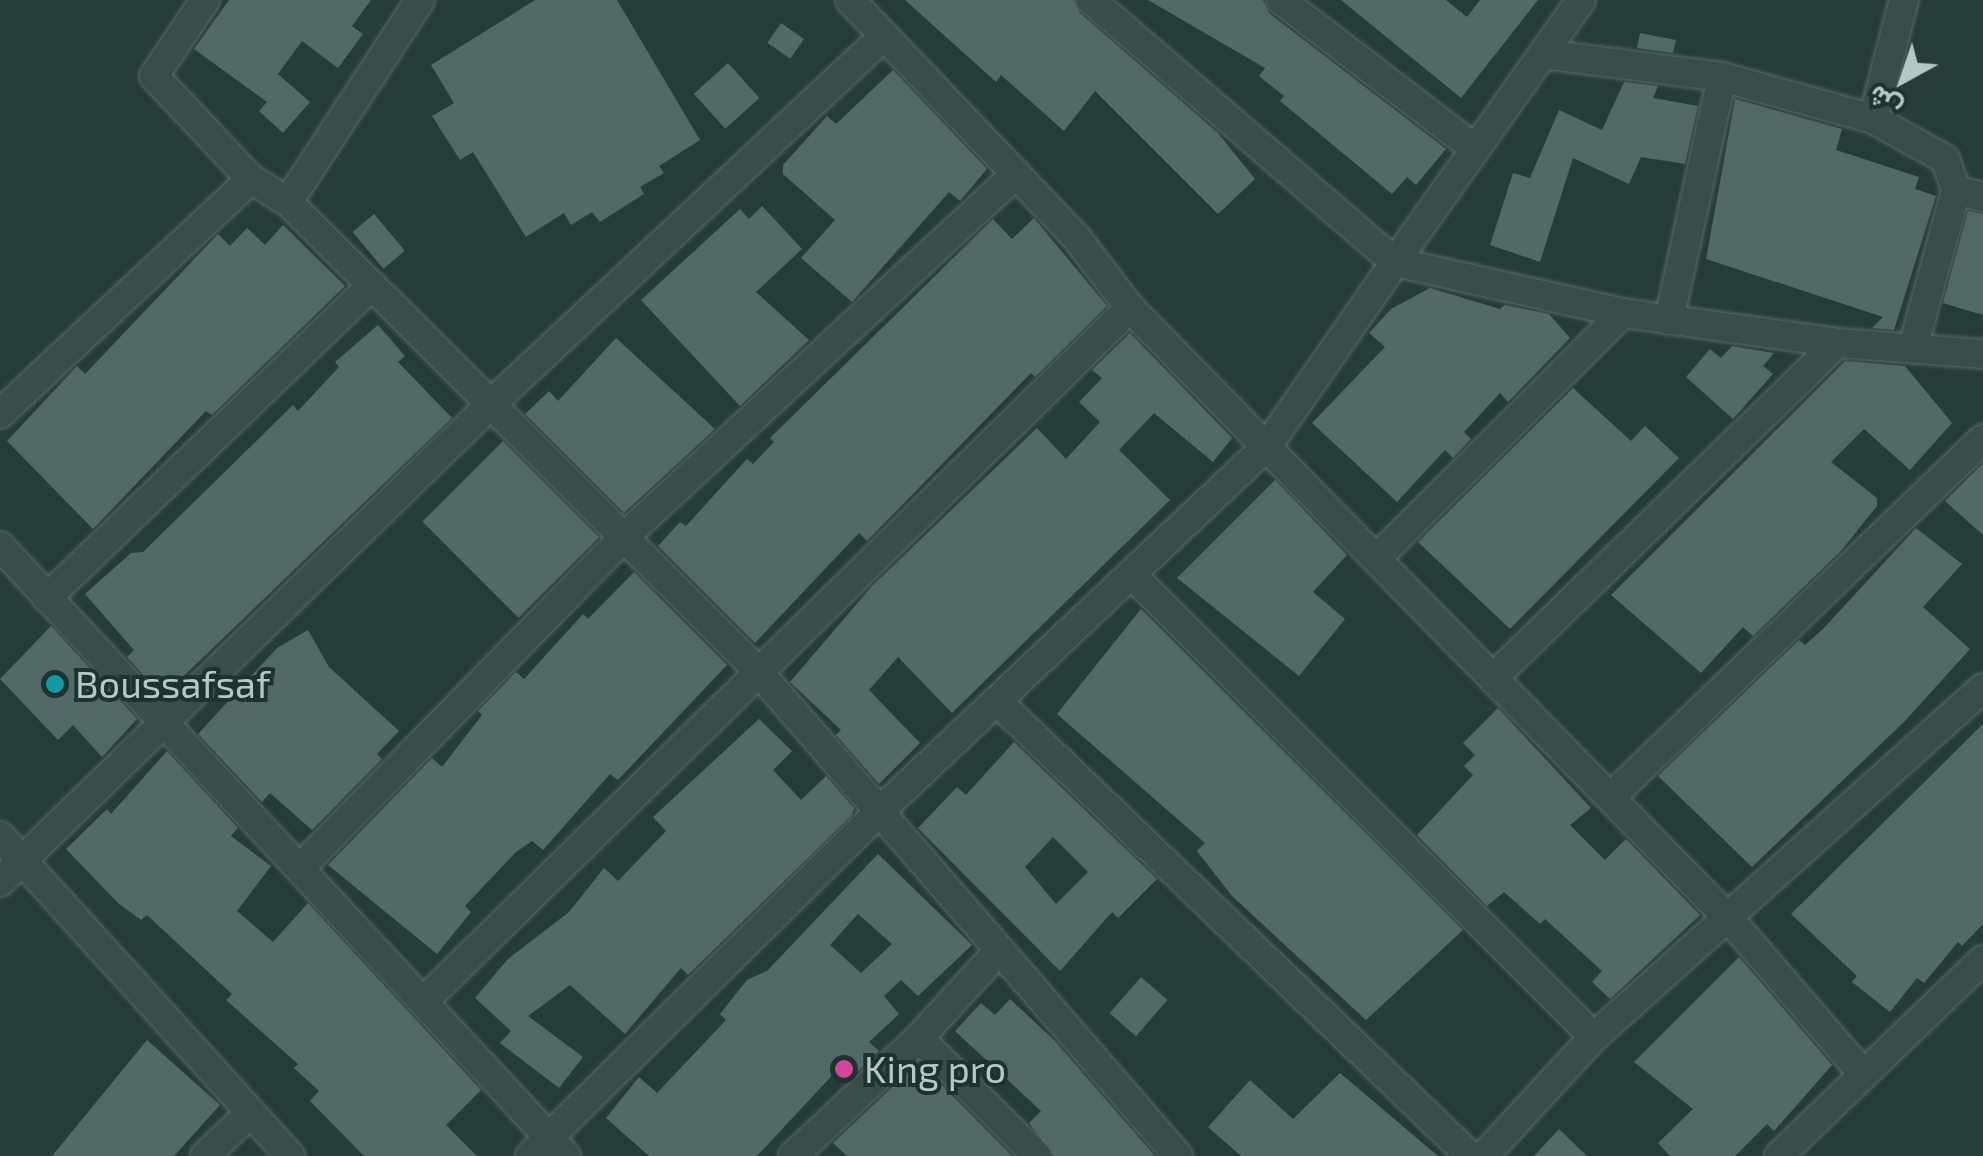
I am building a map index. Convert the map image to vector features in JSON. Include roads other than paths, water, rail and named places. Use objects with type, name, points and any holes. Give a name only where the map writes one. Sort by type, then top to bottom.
[{"type":"street","points":[[205,0],[154,76],[252,179],[288,202],[372,284],[489,406],[756,669],[997,952],[1178,1156]]},
{"type":"street","points":[[288,202],[420,0]]},
{"type":"street","points":[[850,0],[1076,236],[1130,308],[1731,920],[1864,1074]]},
{"type":"street","points":[[1091,0],[1395,262],[1623,313],[1838,343],[1914,344],[1983,354]]},
{"type":"street","points":[[1281,0],[1475,149]]},
{"type":"street","points":[[0,546],[423,1002],[548,1150],[880,811],[1268,445],[1582,0]]},
{"type":"street","points":[[1874,118],[1904,0]]},
{"type":"street","points":[[0,882],[165,726],[489,406],[884,36]]},
{"type":"street","points":[[1543,54],[1722,77],[1874,118],[1945,160],[1969,194],[1914,344]]},
{"type":"street","points":[[1669,320],[1722,77]]},
{"type":"street","points":[[300,867],[623,538],[1016,174]]},
{"type":"street","points":[[0,414],[252,179]]},
{"type":"street","points":[[47,598],[372,284]]},
{"type":"street","points":[[423,1002],[756,669],[1130,308]]},
{"type":"street","points":[[1377,558],[1623,313]]},
{"type":"street","points":[[1494,677],[1838,343]]},
{"type":"street","points":[[1612,796],[1983,439]]},
{"type":"street","points":[[1133,576],[1594,1037]]},
{"type":"street","points":[[1484,1156],[1594,1037],[1731,920],[1983,688]]},
{"type":"street","points":[[997,701],[1470,1156]]},
{"type":"street","points":[[0,836],[248,1115],[290,1156]]},
{"type":"street","points":[[805,1152],[919,1038],[997,952]]},
{"type":"street","points":[[1779,1156],[1983,960]]},
{"type":"street","points":[[919,1038],[1038,1156]]},
{"type":"street","points":[[205,1156],[248,1115]]},
{"type":"place","name":"Boussafsaf","points":[[55,684]]},
{"type":"place","name":"King pro","points":[[844,1069]]}]
